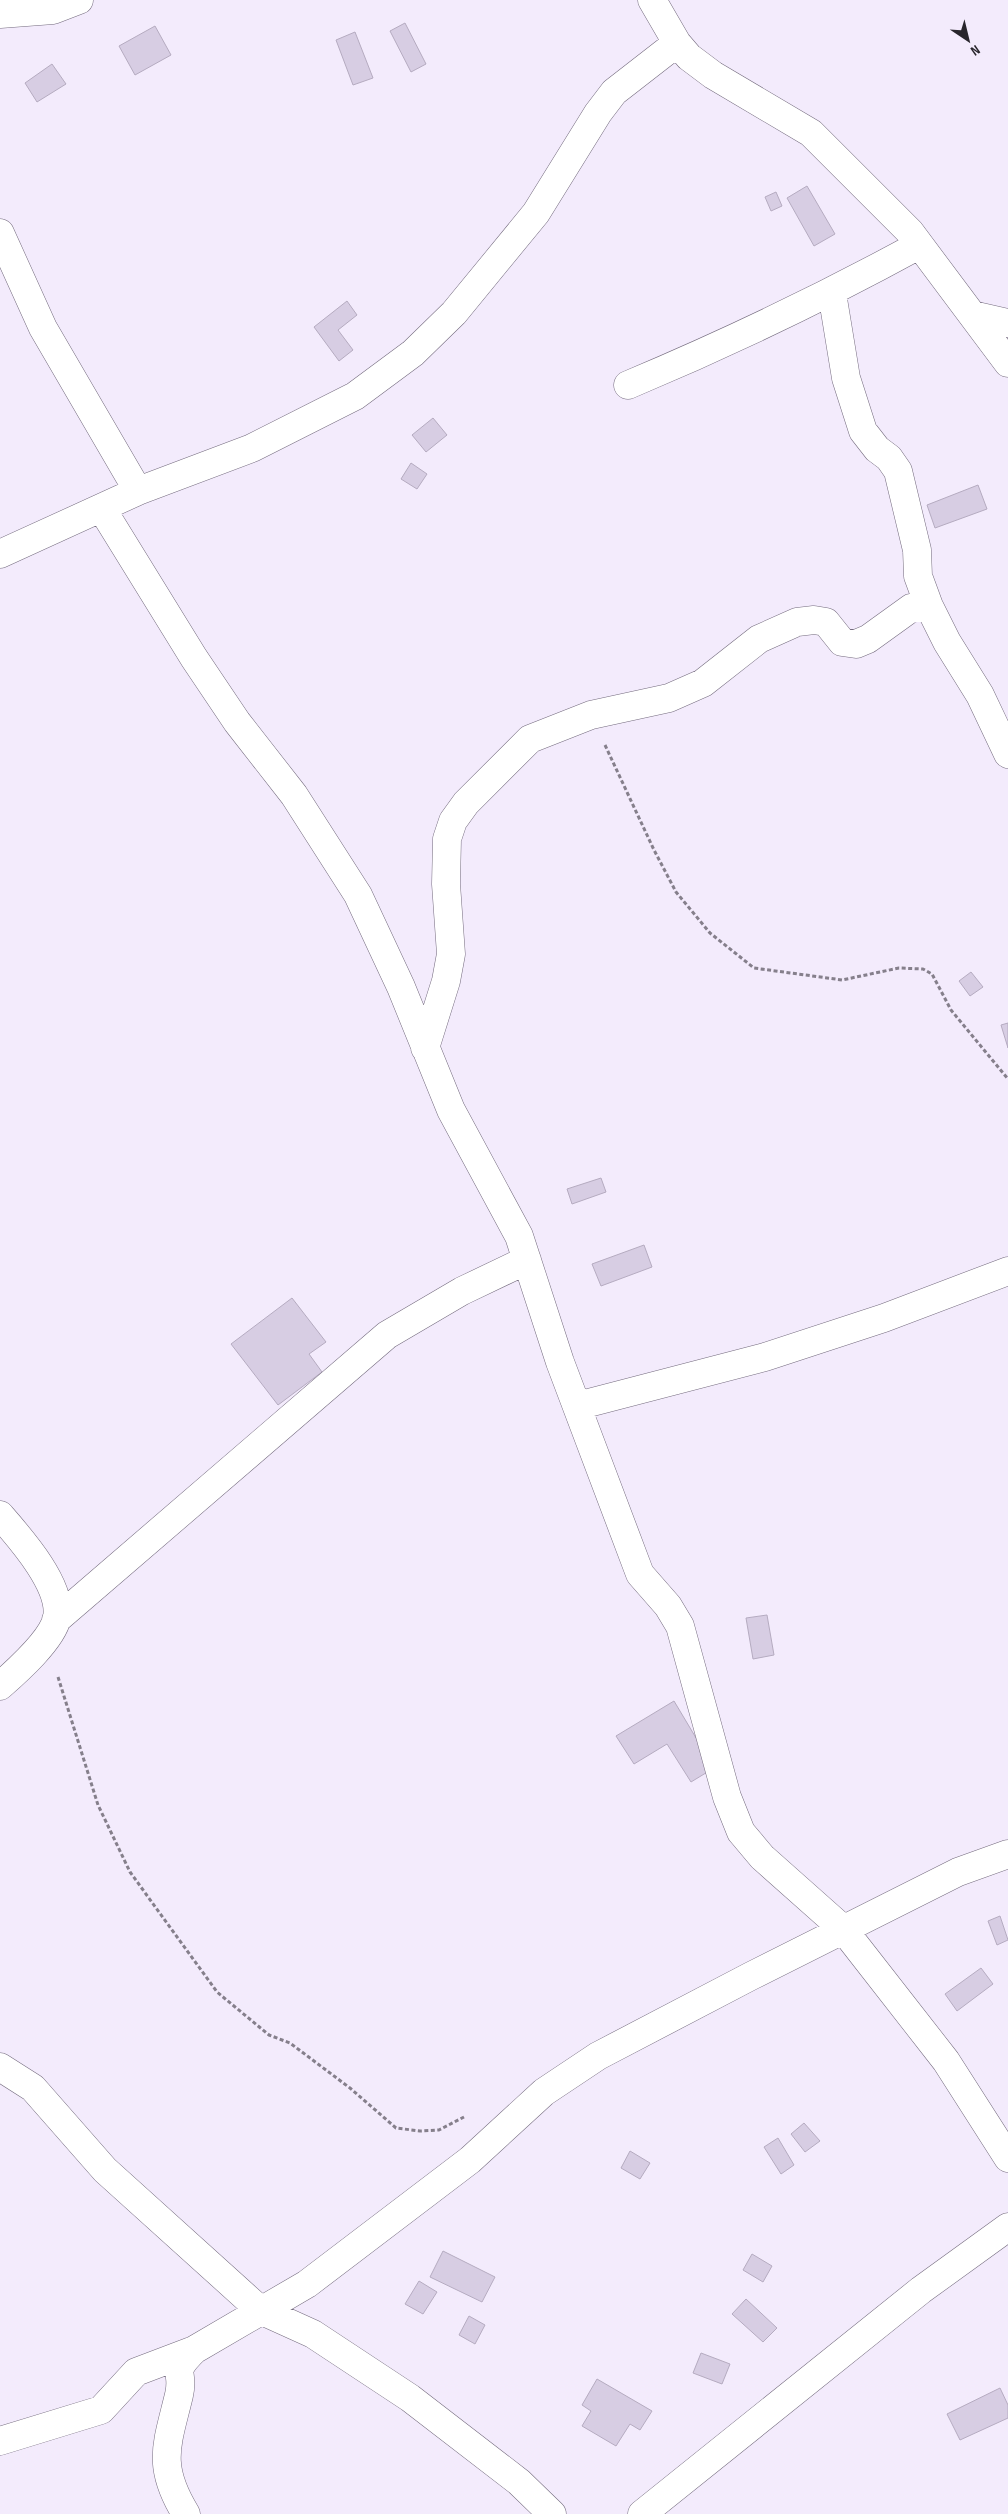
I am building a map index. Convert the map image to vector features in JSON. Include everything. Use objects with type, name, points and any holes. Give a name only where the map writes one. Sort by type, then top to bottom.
[{"type":"street","points":[[0,14],[53,10],[79,0]]},
{"type":"street","points":[[652,0],[677,43],[689,57],[713,75],[810,132],[910,232],[1008,363]]},
{"type":"street","points":[[0,554],[138,491],[252,448],[355,396],[413,352],[454,313],[536,213],[598,112],[614,92],[677,43]]},
{"type":"street","points":[[0,233],[42,328],[138,491]]},
{"type":"street","points":[[628,385],[711,350],[832,293],[919,245]]},
{"type":"street","points":[[832,293],[846,378],[862,431],[877,450],[889,458],[898,471],[917,550],[918,576],[929,606],[947,642],[980,695],[1008,754]]},
{"type":"street","points":[[972,316],[1008,323]]},
{"type":"street","points":[[102,509],[194,658],[237,722],[294,795],[358,895],[401,987],[451,1110],[518,1236],[577,1406],[640,1574],[668,1606],[680,1626],[727,1797],[741,1832],[762,1857],[843,1929],[946,2061],[1008,2158]]},
{"type":"street","points":[[425,1048],[446,981],[451,954],[446,884],[447,839],[453,821],[493,774],[530,739],[590,715],[669,698],[704,683],[759,638],[797,622],[814,620],[826,622],[842,642],[856,644],[868,639],[911,608],[929,606]]},
{"type":"street","points":[[0,1686],[52,1629],[387,1335],[462,1291],[527,1260]]},
{"type":"street","points":[[577,1406],[765,1357],[884,1318],[1008,1271]]},
{"type":"street","points":[[0,1516],[25,1544],[48,1580],[58,1609],[52,1629]]},
{"type":"street","points":[[0,2441],[101,2410],[136,2372],[194,2350],[307,2284],[470,2160],[544,2092],[598,2056],[843,1929],[958,1872],[1008,1854]]},
{"type":"street","points":[[0,2066],[34,2088],[105,2170],[260,2310],[313,2334],[410,2398],[519,2482],[552,2514]]},
{"type":"street","points":[[642,2514],[921,2290],[1008,2227]]},
{"type":"street","points":[[186,2514],[178,2499],[168,2469],[165,2450],[180,2392],[178,2369],[181,2363],[194,2350]]},
{"type":"path","points":[[590,715],[676,892],[710,933],[754,968],[842,980],[899,968],[923,969],[932,974],[951,1010],[1008,1079]]},
{"type":"path","points":[[52,1629],[62,1695],[98,1805],[130,1872],[218,1992],[269,2035],[290,2043],[350,2088],[396,2128],[420,2132],[439,2130],[472,2112]]},
{"type":"building","points":[[405,23],[426,64],[411,72],[390,31]]},
{"type":"building","points":[[155,26],[171,55],[135,75],[119,46]]},
{"type":"building","points":[[355,32],[373,78],[353,85],[336,40]]},
{"type":"building","points":[[52,64],[66,84],[37,102],[25,83]]},
{"type":"building","points":[[807,186],[835,234],[814,246],[787,198]]},
{"type":"building","points":[[776,192],[782,206],[771,211],[765,197]]},
{"type":"building","points":[[347,301],[357,315],[338,330],[353,350],[339,361],[314,327]]},
{"type":"building","points":[[433,418],[447,435],[426,452],[412,435]]},
{"type":"building","points":[[411,463],[427,474],[417,489],[401,479]]},
{"type":"building","points":[[978,485],[987,509],[935,528],[927,505]]},
{"type":"building","points":[[971,972],[983,987],[970,996],[959,981]]},
{"type":"building","points":[[1008,1023],[1008,1048],[1001,1025]]},
{"type":"building","points":[[601,1178],[606,1192],[572,1204],[567,1189]]},
{"type":"building","points":[[644,1245],[652,1267],[601,1286],[592,1264]]},
{"type":"building","points":[[292,1298],[326,1342],[309,1354],[322,1372],[278,1405],[231,1344]]},
{"type":"building","points":[[767,1615],[774,1655],[753,1659],[746,1618]]},
{"type":"building","points":[[674,1701],[714,1768],[691,1782],[667,1744],[634,1764],[616,1736]]},
{"type":"building","points":[[1000,1916],[1008,1940],[997,1945],[988,1921]]},
{"type":"building","points":[[981,1968],[993,1984],[957,2011],[945,1994]]},
{"type":"building","points":[[804,2123],[820,2141],[805,2152],[791,2134]]},
{"type":"building","points":[[778,2138],[794,2165],[781,2174],[764,2147]]},
{"type":"building","points":[[630,2151],[650,2163],[640,2179],[621,2168]]},
{"type":"building","points":[[443,2251],[495,2277],[482,2302],[430,2277]]},
{"type":"building","points":[[752,2254],[772,2266],[763,2282],[743,2270]]},
{"type":"building","points":[[419,2281],[437,2292],[423,2314],[405,2304]]},
{"type":"building","points":[[746,2299],[777,2328],[763,2342],[732,2314]]},
{"type":"building","points":[[469,2316],[485,2325],[475,2344],[459,2335]]},
{"type":"building","points":[[701,2353],[730,2364],[722,2384],[693,2373]]},
{"type":"building","points":[[597,2379],[652,2411],[640,2430],[630,2424],[616,2446],[582,2426],[591,2411],[582,2405]]},
{"type":"building","points":[[1000,2388],[1008,2405],[1008,2418],[960,2440],[947,2414]]}]
